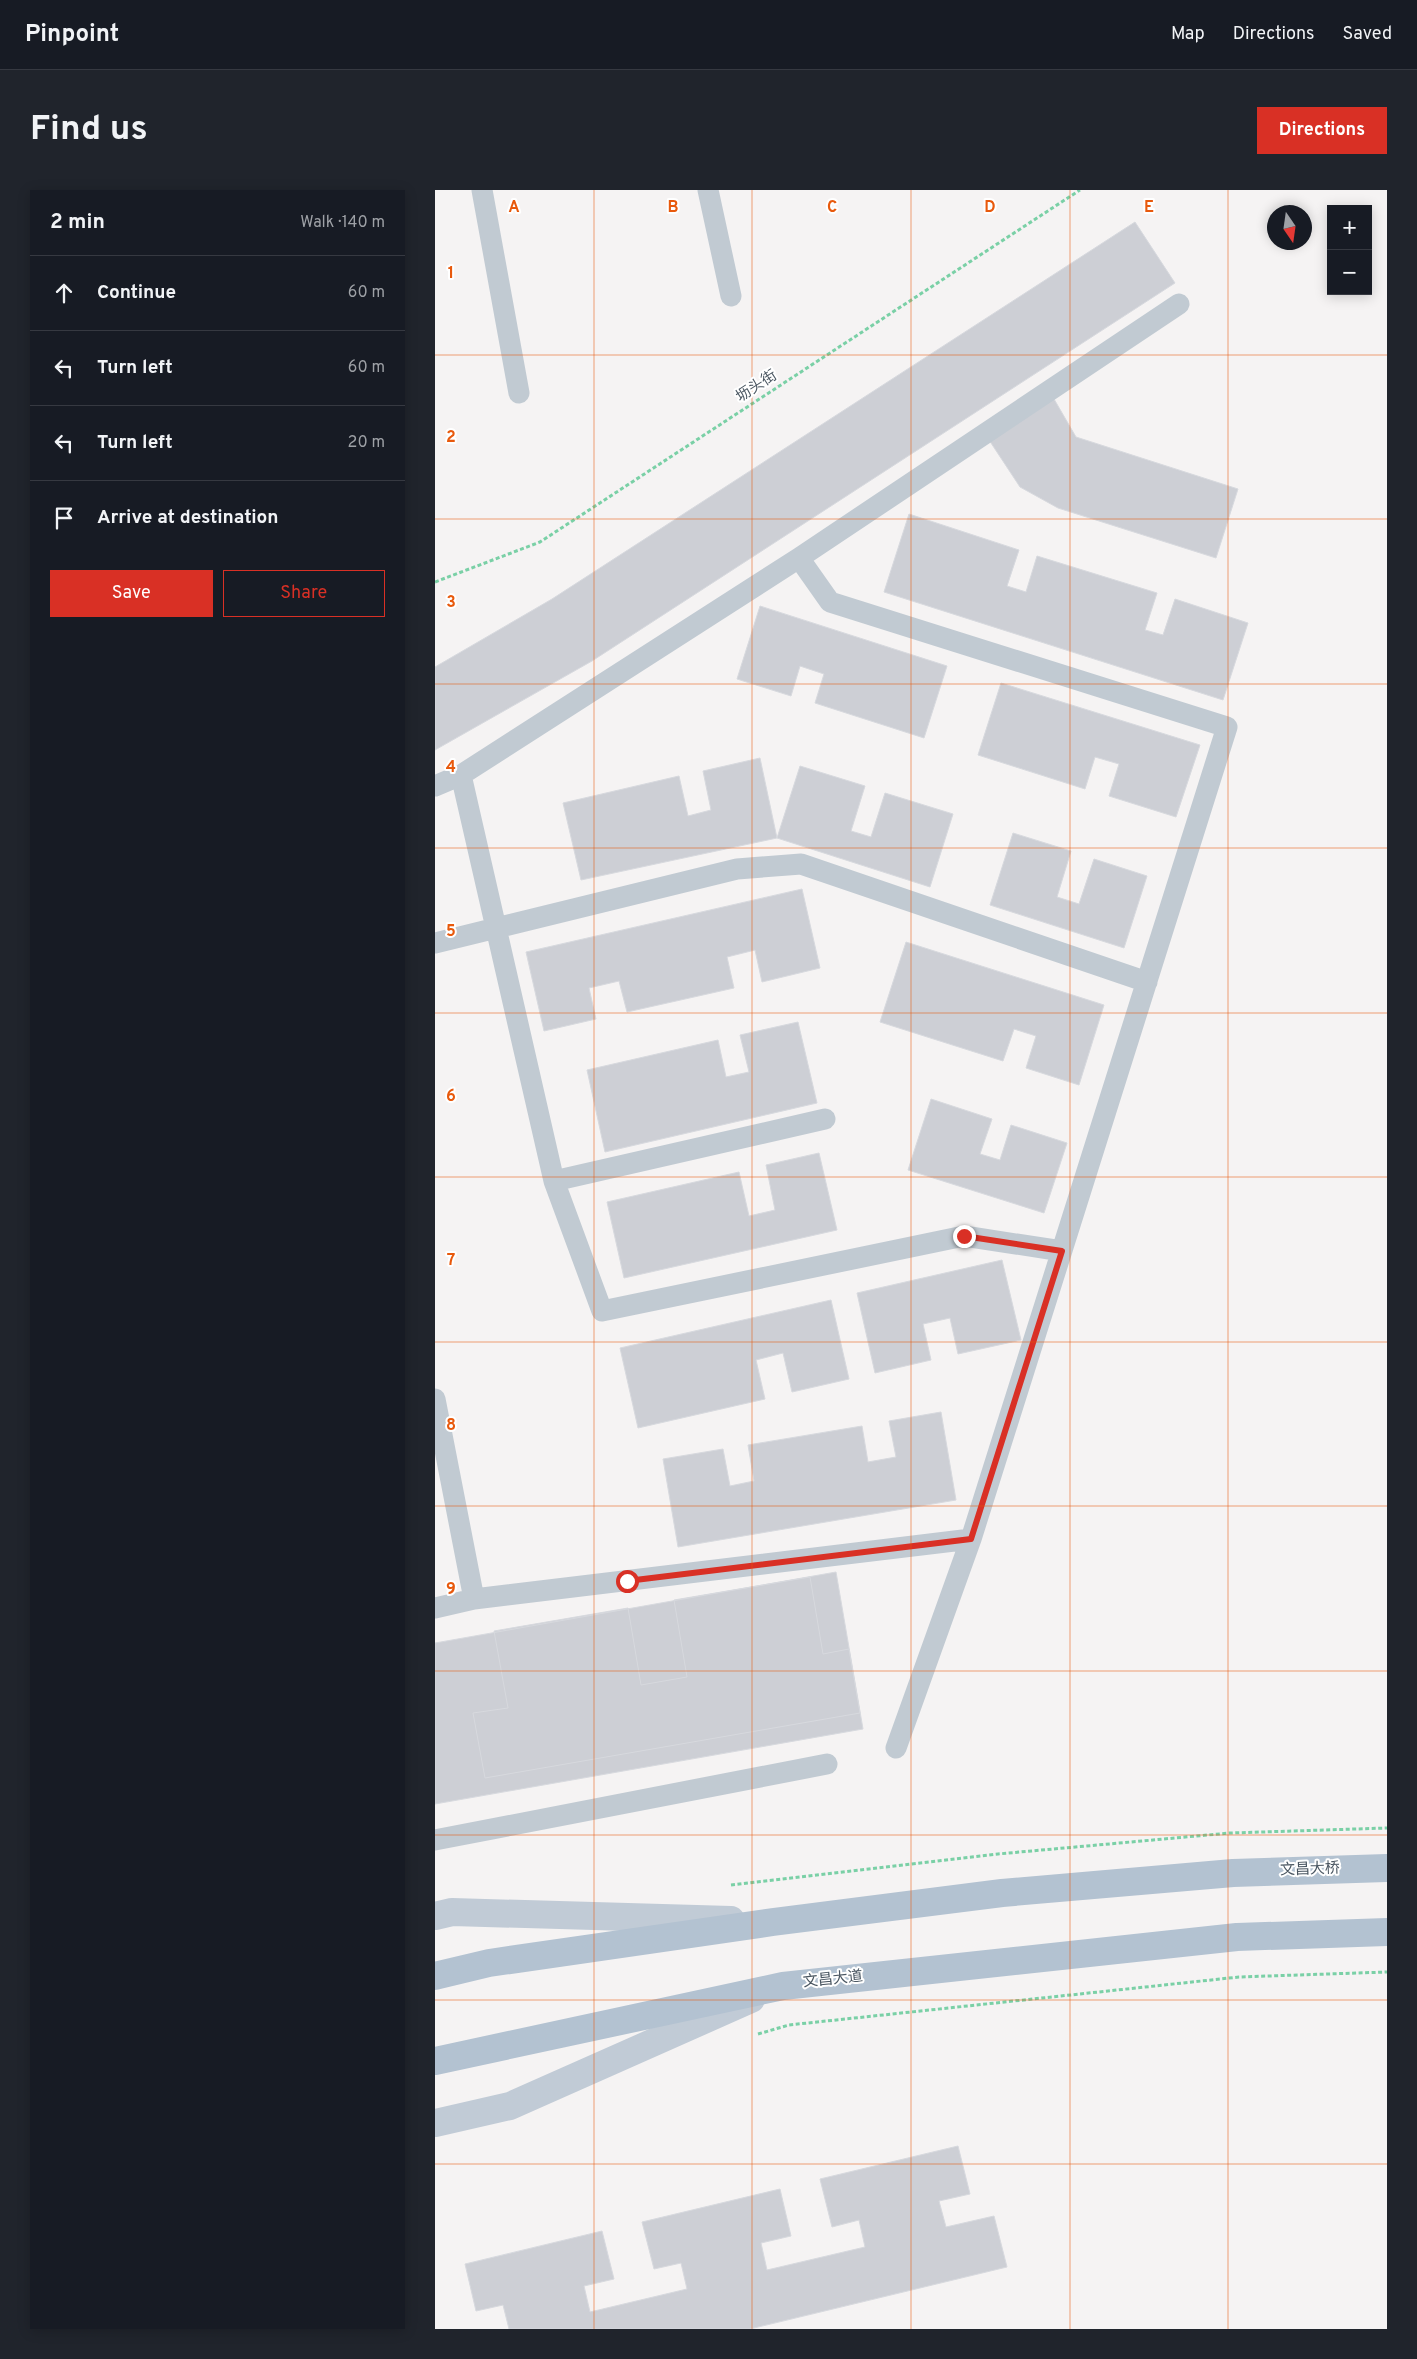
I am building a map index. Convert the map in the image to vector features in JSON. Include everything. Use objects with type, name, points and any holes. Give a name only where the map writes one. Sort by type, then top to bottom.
[{"type":"main road","name":"文昌大桥","points":[[773,1922],[1002,1893],[1233,1873],[1387,1868]]},
{"type":"main road","points":[[435,1976],[489,1963],[773,1922]]},
{"type":"main road","name":"文昌大道","points":[[435,2061],[783,1986],[1237,1937],[1387,1932]]},
{"type":"street","points":[[443,1914],[773,1922]]},
{"type":"street","points":[[435,2123],[509,2106],[783,1986]]},
{"type":"lane","points":[[482,190],[519,393]]},
{"type":"lane","points":[[708,190],[731,296]]},
{"type":"lane","points":[[435,786],[461,775],[799,558],[1179,304]]},
{"type":"lane","points":[[799,558],[830,602],[1227,727],[971,1539],[896,1748]]},
{"type":"lane","points":[[461,775],[554,1181],[602,1310],[964,1236],[1062,1251]]},
{"type":"lane","points":[[435,943],[737,869],[801,864],[1147,982]]},
{"type":"lane","points":[[554,1181],[825,1119]]},
{"type":"lane","points":[[435,1399],[474,1600]]},
{"type":"lane","points":[[435,1608],[474,1600],[971,1539]]},
{"type":"lane","points":[[435,1840],[827,1764]]},
{"type":"path","name":"坜头街","points":[[435,582],[540,542],[1080,190]]},
{"type":"path","points":[[728,1886],[999,1854],[1230,1833],[1387,1828]]},
{"type":"path","points":[[752,2036],[789,2025],[1239,1977],[1387,1972]]},
{"type":"building","points":[[1135,222],[1175,283],[592,661],[435,750],[435,667],[552,599]]},
{"type":"building","points":[[1054,399],[1076,437],[1238,489],[1216,558],[1058,508],[1020,487],[989,440]]},
{"type":"building","points":[[909,514],[1019,550],[1007,586],[1026,592],[1037,556],[1157,593],[1145,630],[1163,635],[1175,599],[1248,623],[1223,700],[884,592]]},
{"type":"building","points":[[760,606],[947,666],[924,738],[815,703],[824,674],[800,666],[791,696],[737,679]]},
{"type":"building","points":[[1001,683],[1200,745],[1176,817],[1109,796],[1119,764],[1095,757],[1085,789],[978,755]]},
{"type":"building","points":[[760,758],[777,838],[581,880],[563,803],[679,776],[688,816],[711,810],[703,771]]},
{"type":"building","points":[[800,766],[865,786],[851,831],[871,837],[885,793],[953,814],[930,887],[777,838]]},
{"type":"building","points":[[1013,833],[1071,851],[1057,897],[1079,904],[1094,859],[1147,876],[1124,948],[990,905]]},
{"type":"building","points":[[802,889],[820,968],[762,982],[755,950],[727,957],[734,988],[627,1012],[619,981],[589,988],[596,1019],[544,1031],[526,952]]},
{"type":"building","points":[[906,942],[1104,1005],[1079,1085],[1026,1068],[1036,1036],[1014,1029],[1003,1061],[880,1022]]},
{"type":"building","points":[[798,1022],[817,1103],[605,1152],[587,1070],[718,1040],[726,1077],[749,1072],[740,1035]]},
{"type":"building","points":[[931,1099],[992,1119],[980,1154],[1000,1160],[1011,1125],[1067,1143],[1044,1213],[908,1170]]},
{"type":"building","points":[[819,1153],[837,1230],[624,1278],[607,1202],[739,1172],[749,1216],[775,1210],[766,1165]]},
{"type":"building","points":[[1002,1260],[1021,1340],[958,1354],[950,1318],[923,1324],[931,1360],[875,1373],[857,1293]]},
{"type":"building","points":[[831,1300],[849,1379],[792,1392],[783,1353],[756,1360],[765,1399],[638,1428],[620,1348]]},
{"type":"building","points":[[941,1412],[956,1500],[678,1547],[663,1459],[723,1449],[730,1486],[754,1481],[748,1445],[862,1426],[868,1462],[896,1457],[889,1421]]},
{"type":"building","points":[[836,1572],[863,1729],[435,1804],[435,1643]]},
{"type":"building","points":[[810,1577],[823,1654],[849,1649],[860,1713],[485,1778],[473,1713],[508,1708],[494,1631],[628,1608],[641,1685],[687,1677],[674,1600]]},
{"type":"building","points":[[958,2146],[970,2194],[939,2201],[946,2227],[994,2216],[1007,2267],[750,2329],[509,2329],[503,2305],[476,2311],[465,2264],[602,2231],[614,2279],[584,2286],[590,2312],[687,2289],[681,2263],[654,2269],[642,2222],[780,2189],[791,2236],[761,2243],[767,2270],[865,2247],[859,2220],[832,2227],[820,2179]]},
{"type":"route","points":[[627,1581],[971,1539],[1062,1251],[964,1236]]}]
